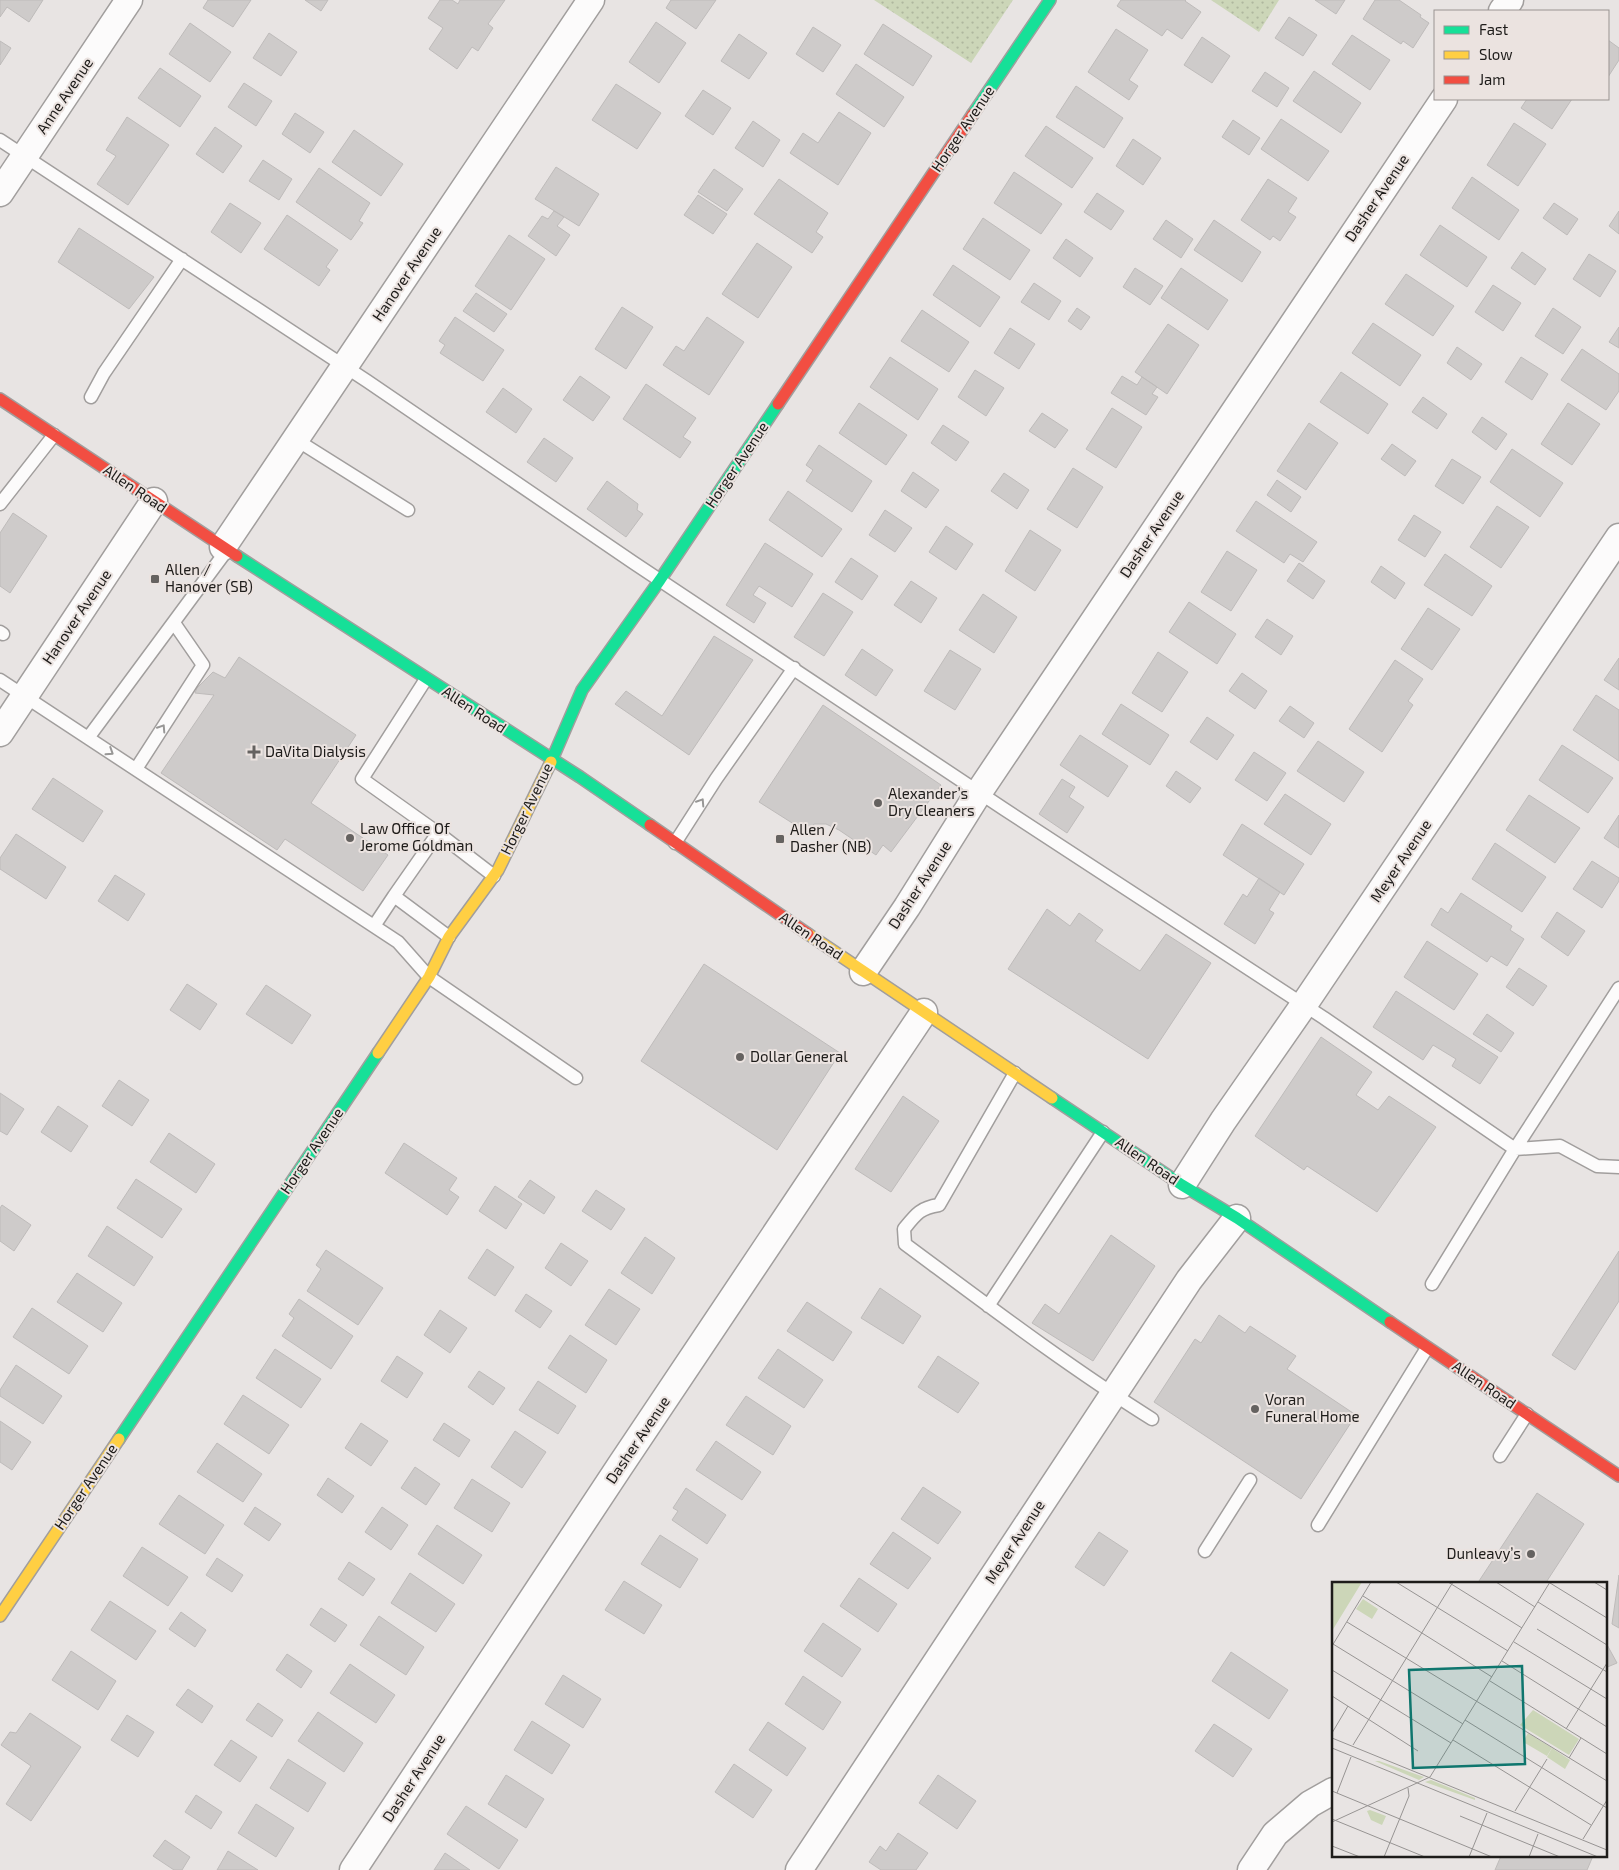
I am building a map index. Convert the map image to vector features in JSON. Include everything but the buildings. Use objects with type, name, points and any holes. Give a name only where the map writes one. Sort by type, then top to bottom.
[{"type":"main road","name":"Horger Avenue","points":[[0,1616],[429,977],[449,937],[494,876],[552,759],[582,690],[660,580],[1050,0]]},
{"type":"main road","name":"Allen Road","points":[[0,399],[225,549],[552,759],[863,972],[1182,1185],[1237,1218],[1619,1476]]},
{"type":"street","name":"Anne Avenue","points":[[0,193],[129,0]]},
{"type":"street","name":"Hanover Avenue","points":[[225,549],[295,439],[591,0]]},
{"type":"street","name":"Dasher Avenue","points":[[863,972],[907,907],[979,792],[1443,100]]},
{"type":"street","name":"Hanover Avenue","points":[[0,732],[154,501]]},
{"type":"street","name":"Meyer Avenue","points":[[1182,1185],[1223,1121],[1304,1006],[1619,537]]},
{"type":"street","name":"Dasher Avenue","points":[[353,1870],[625,1458],[924,1012]]},
{"type":"street","name":"Meyer Avenue","points":[[799,1870],[1189,1280],[1237,1218]]},
{"type":"street","points":[[1251,1870],[1275,1834],[1310,1804],[1332,1792]]},
{"type":"lane","points":[[0,140],[182,259],[979,792],[1324,1018],[1515,1149],[1560,1146],[1597,1166],[1619,1167]]},
{"type":"lane","points":[[91,397],[104,373],[182,259]]},
{"type":"lane","points":[[0,504],[54,435]]},
{"type":"lane","points":[[295,439],[408,510]]},
{"type":"lane","points":[[88,738],[174,623],[225,549]]},
{"type":"lane","points":[[136,769],[203,665],[174,623]]},
{"type":"lane","points":[[675,843],[716,779],[794,668]]},
{"type":"lane","points":[[426,678],[362,780],[438,833],[494,876]]},
{"type":"lane","points":[[0,680],[398,942],[429,977],[576,1078]]},
{"type":"lane","points":[[374,926],[438,833]]},
{"type":"lane","points":[[394,896],[449,937]]},
{"type":"lane","points":[[1432,1284],[1515,1149],[1619,988]]},
{"type":"lane","points":[[1015,1073],[939,1205],[925,1207],[915,1214],[904,1229],[905,1244],[988,1306],[1113,1394],[1152,1418]]},
{"type":"lane","points":[[988,1306],[1103,1132]]},
{"type":"lane","points":[[1318,1524],[1428,1348]]},
{"type":"lane","points":[[1500,1456],[1527,1414]]},
{"type":"lane","points":[[1205,1551],[1250,1480]]},
{"type":"green space","points":[[874,0],[1013,0],[971,63]]},
{"type":"green space","points":[[1211,0],[1279,0],[1259,32]]},
{"type":"traffic: fast","points":[[973,114],[1050,0]]},
{"type":"traffic: fast","points":[[551,762],[582,690],[660,580],[778,404]]},
{"type":"traffic: fast","points":[[237,556],[580,777],[650,825]]},
{"type":"traffic: fast","points":[[119,1439],[378,1053]]},
{"type":"traffic: fast","points":[[1052,1098],[1182,1185],[1237,1218],[1390,1322]]},
{"type":"traffic: slow","points":[[378,1053],[429,977],[449,937],[498,870],[551,762]]},
{"type":"traffic: slow","points":[[808,934],[1052,1098]]},
{"type":"traffic: slow","points":[[0,1616],[119,1439]]},
{"type":"traffic: jam","points":[[778,404],[973,114]]},
{"type":"traffic: jam","points":[[0,399],[237,556]]},
{"type":"traffic: jam","points":[[650,825],[808,934]]},
{"type":"traffic: jam","points":[[1390,1322],[1619,1476]]},
{"type":"place","name":"Allen / Hanover (SB)","points":[[155,579]]},
{"type":"place","name":"DaVita Dialysis","points":[[254,752]]},
{"type":"place","name":"Alexander’s Dry Cleaners","points":[[878,803]]},
{"type":"place","name":"Law Office Of Jerome Goldman","points":[[350,838]]},
{"type":"place","name":"Allen / Dasher (NB)","points":[[780,839]]},
{"type":"place","name":"Dollar General","points":[[740,1057]]},
{"type":"place","name":"Voran Funeral Home","points":[[1255,1409]]},
{"type":"place","name":"Dunleavy’s","points":[[1531,1554]]}]
